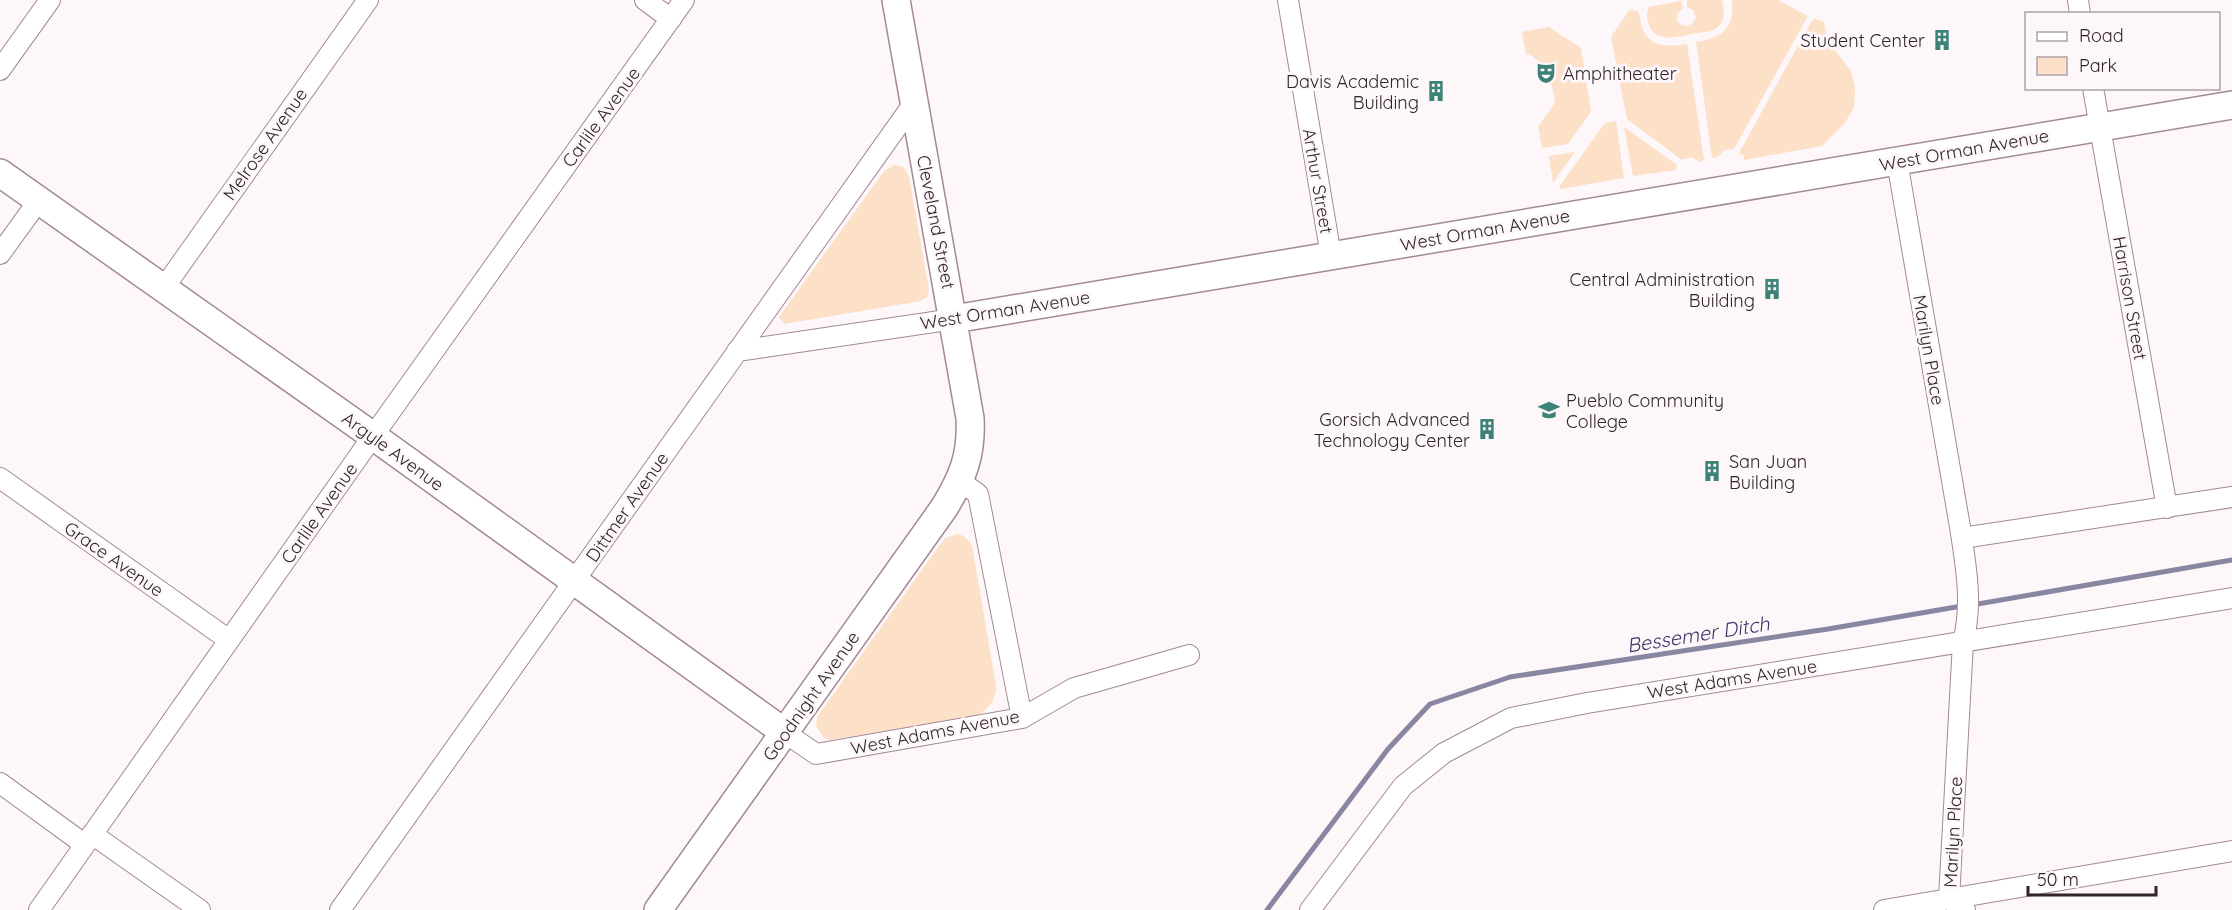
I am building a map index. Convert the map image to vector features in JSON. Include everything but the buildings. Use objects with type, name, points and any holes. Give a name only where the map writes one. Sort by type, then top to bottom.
[{"type":"street","points":[[0,70],[50,0]]},
{"type":"street","name":"Melrose Avenue","points":[[163,289],[368,0]]},
{"type":"street","points":[[645,0],[671,19]]},
{"type":"street","name":"Carlile Avenue","points":[[39,910],[684,0]]},
{"type":"street","name":"Cleveland Street","points":[[896,0],[970,418],[971,439],[960,481]]},
{"type":"street","name":"Arthur Street","points":[[1288,0],[1331,256]]},
{"type":"street","name":"Harrison Street","points":[[2093,90],[2167,508]]},
{"type":"street","name":"Dittmer Avenue","points":[[340,910],[914,104]]},
{"type":"street","name":"West Orman Avenue","points":[[737,351],[954,319],[2232,105]]},
{"type":"street","name":"Marilyn Place","points":[[1897,161],[1962,538],[1968,585],[1968,622],[1963,642],[1957,904]]},
{"type":"street","name":"Argyle Avenue","points":[[0,173],[373,436],[784,732]]},
{"type":"street","points":[[0,254],[39,200]]},
{"type":"street","name":"Grace Avenue","points":[[0,478],[229,640]]},
{"type":"street","points":[[960,481],[978,494],[1022,718]]},
{"type":"street","name":"Goodnight Avenue","points":[[658,910],[945,508],[960,481]]},
{"type":"street","points":[[1962,538],[2232,497]]},
{"type":"street","name":"West Adams Avenue","points":[[1311,910],[1403,786],[1444,753],[1511,718],[1587,703],[2232,598]]},
{"type":"street","name":"West Adams Avenue","points":[[784,732],[816,754],[1022,718],[1074,688],[1189,655]]},
{"type":"street","points":[[0,783],[200,910]]},
{"type":"street","points":[[1884,910],[1957,904],[2232,850]]},
{"type":"green space","points":[[1687,0],[1722,0],[1724,14],[1721,24],[1711,31],[1670,38],[1657,35],[1652,31],[1647,18],[1649,7],[1681,1],[1683,8],[1677,14],[1677,20],[1681,25],[1687,26],[1693,23],[1696,18],[1693,10],[1687,7]]},
{"type":"green space","points":[[1732,0],[1778,0],[1808,16],[1734,149],[1724,150],[1718,157],[1712,158],[1696,42],[1713,38],[1725,30],[1731,19]]},
{"type":"green space","points":[[1630,9],[1638,11],[1643,30],[1651,40],[1662,45],[1687,44],[1704,160],[1699,162],[1692,157],[1682,160],[1627,119],[1611,37]]},
{"type":"green space","points":[[1815,19],[1824,22],[1827,40],[1851,71],[1855,88],[1854,108],[1844,124],[1822,146],[1744,160],[1744,156],[1739,153],[1811,22]]},
{"type":"green space","points":[[1549,27],[1581,48],[1591,112],[1568,144],[1542,148],[1538,125],[1555,103],[1549,69],[1529,54],[1526,55],[1522,32]]},
{"type":"green space","points":[[1616,121],[1624,178],[1561,189],[1559,187],[1605,123]]},
{"type":"green space","points":[[1624,127],[1677,165],[1676,170],[1633,176]]},
{"type":"green space","points":[[1575,152],[1553,183],[1549,156]]},
{"type":"green space","points":[[894,165],[903,167],[909,176],[929,290],[927,297],[921,301],[784,324],[779,317],[884,171]]},
{"type":"green space","points":[[957,534],[964,536],[972,545],[996,686],[991,704],[975,716],[830,740],[824,738],[816,726],[817,717],[944,539]]},
{"type":"waterway","name":"Bessemer Ditch","points":[[1972,605],[2232,560]]},
{"type":"waterway","name":"Bessemer Ditch","points":[[1267,910],[1388,749],[1430,704],[1510,677],[1828,629],[1962,606]]},
{"type":"place","name":"Student Center","points":[[1942,40]]},
{"type":"place","name":"Amphitheater","points":[[1546,73]]},
{"type":"place","name":"Davis Academic Building","points":[[1436,91]]},
{"type":"place","name":"Central Administration Building","points":[[1772,289]]},
{"type":"place","name":"Pueblo Community College","points":[[1549,410]]},
{"type":"place","name":"Gorsich Advanced Technology Center","points":[[1487,429]]},
{"type":"place","name":"San Juan Building","points":[[1712,471]]}]
